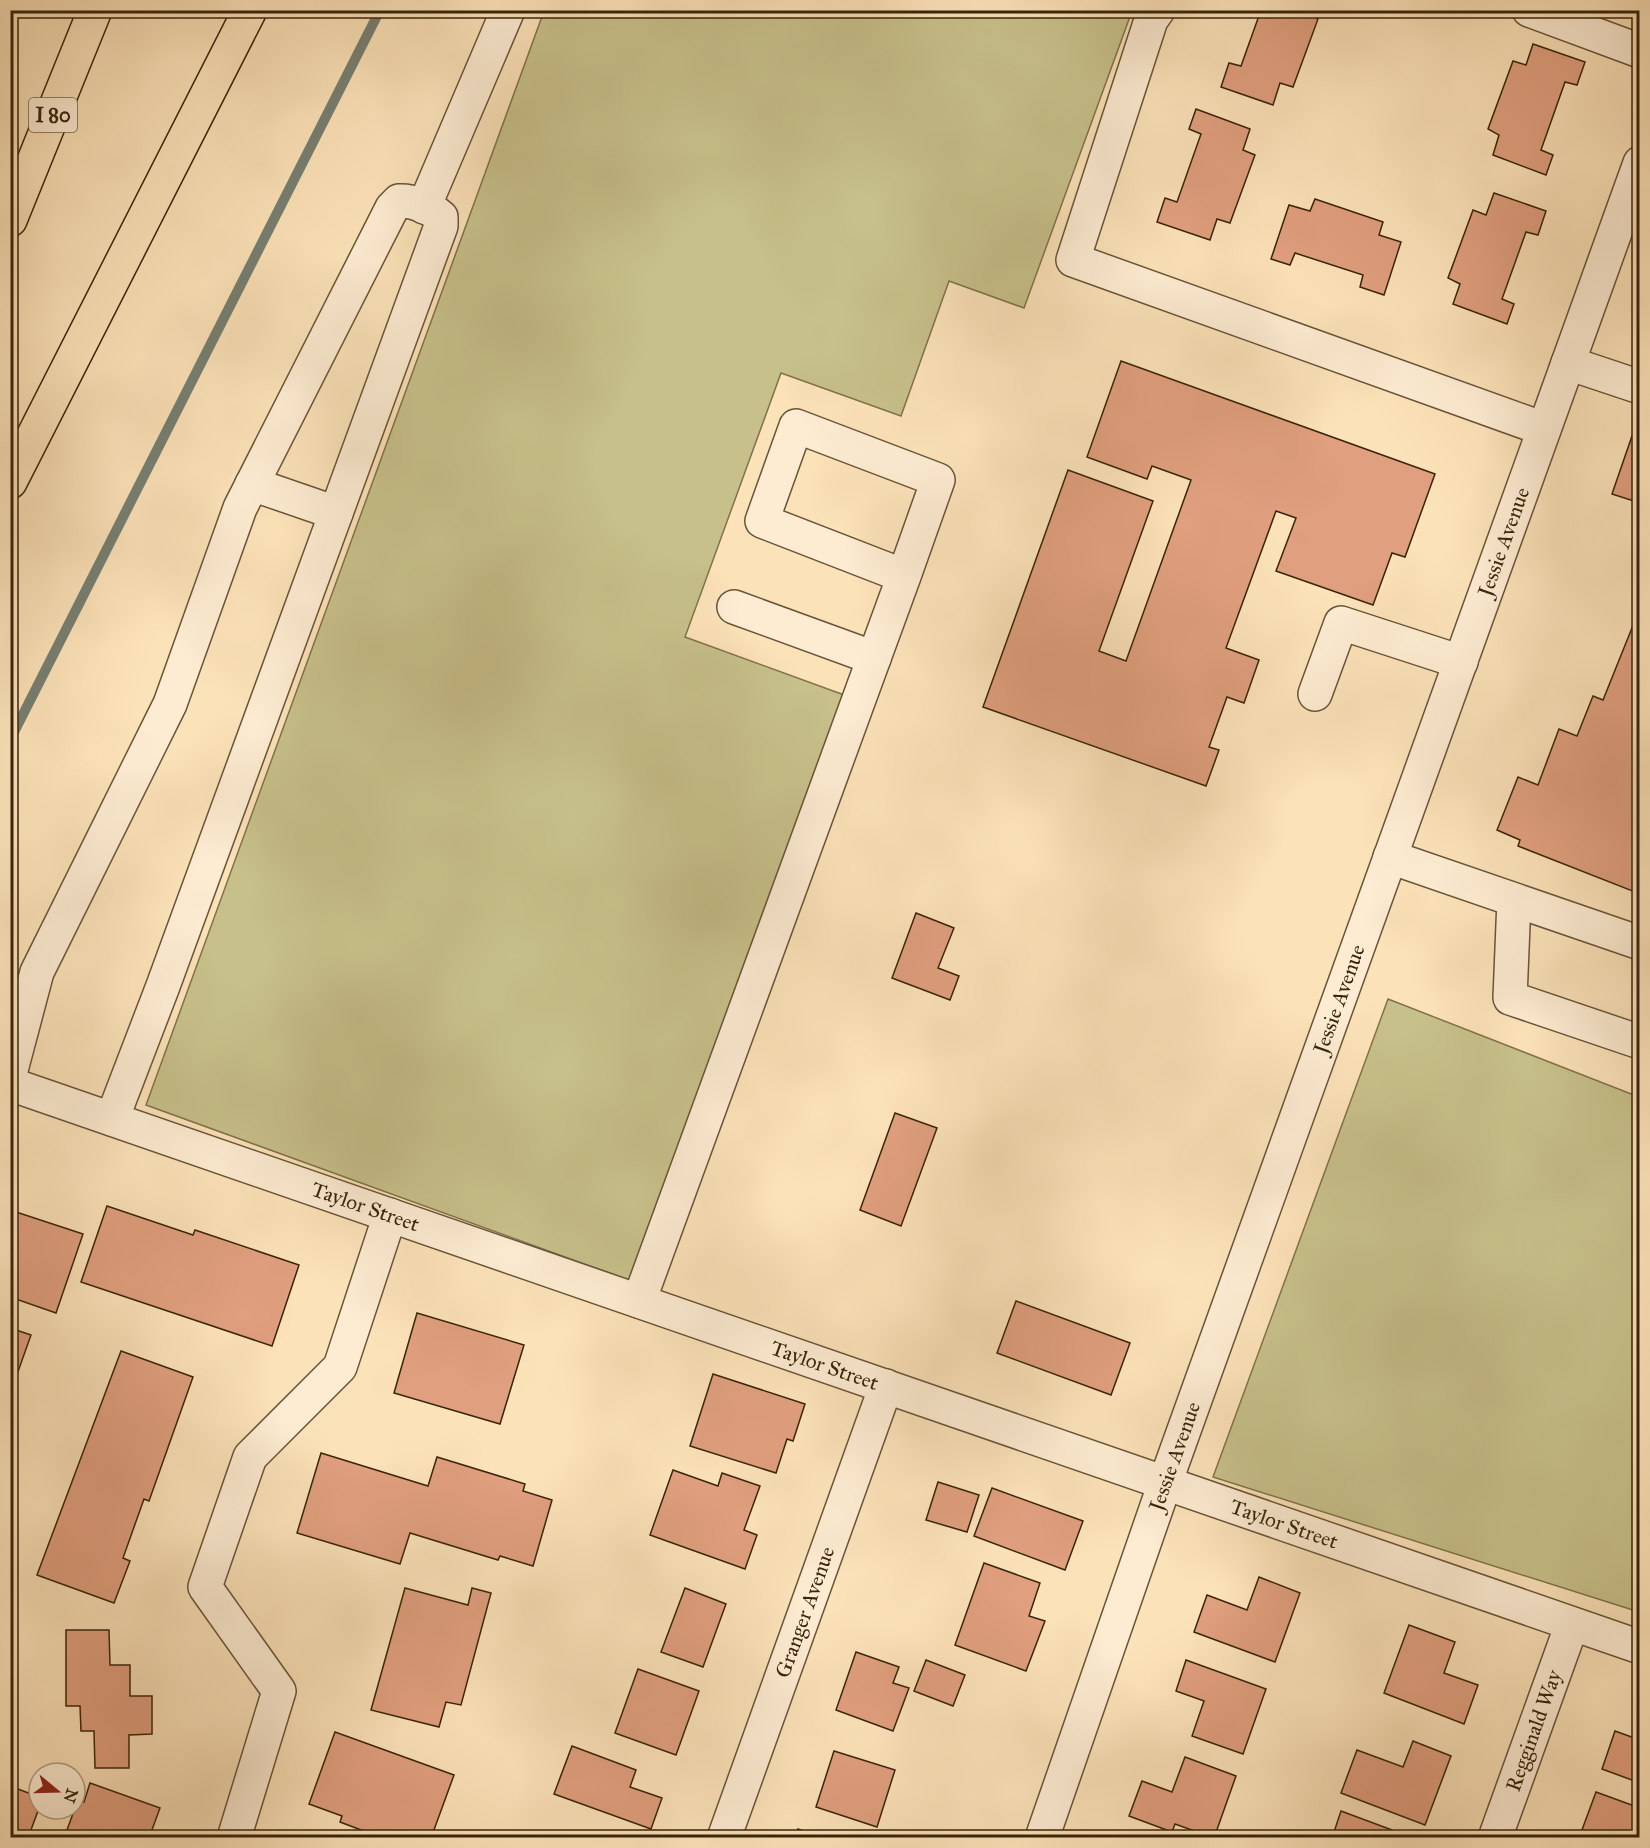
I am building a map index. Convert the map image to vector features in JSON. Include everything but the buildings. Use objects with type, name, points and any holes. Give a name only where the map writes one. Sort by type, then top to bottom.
[{"type":"highway","name":"I 80","points":[[10,220],[94,10]]},
{"type":"highway","points":[[10,482],[250,10]]},
{"type":"street","points":[[424,207],[508,10]]},
{"type":"street","points":[[1158,10],[1151,20],[1072,260],[1544,429]]},
{"type":"street","points":[[1529,10],[1640,51]]},
{"type":"street","name":"Jessie Avenue","points":[[1042,1838],[1165,1483],[1640,163]]},
{"type":"street","points":[[10,1074],[37,972],[170,704],[240,508],[392,208],[399,201],[408,201],[424,207],[441,217],[441,226],[163,986],[112,1119]]},
{"type":"street","points":[[1568,363],[1640,387]]},
{"type":"street","points":[[639,1301],[904,576],[938,480],[796,426],[762,521],[904,576]]},
{"type":"street","points":[[252,484],[336,513]]},
{"type":"street","points":[[734,607],[874,658]]},
{"type":"street","points":[[1315,694],[1341,623],[1461,662]]},
{"type":"street","points":[[1390,857],[1640,943]]},
{"type":"street","points":[[1514,900],[1510,998],[1640,1042]]},
{"type":"street","name":"Taylor Street","points":[[10,1084],[1640,1647]]},
{"type":"street","points":[[234,1838],[279,1690],[205,1587],[250,1457],[340,1367],[390,1215]]},
{"type":"street","name":"Granger Avenue","points":[[724,1838],[886,1386]]},
{"type":"street","name":"Regginald Way","points":[[1495,1838],[1572,1624]]},
{"type":"shaded area","points":[[544,11],[1132,11],[1024,308],[949,281],[901,416],[781,373],[685,637],[847,696],[634,1282],[146,1105]]},
{"type":"shaded area","points":[[1388,999],[1639,1097],[1639,1612],[1213,1477]]},
{"type":"waterway","points":[[10,740],[380,10]]}]
